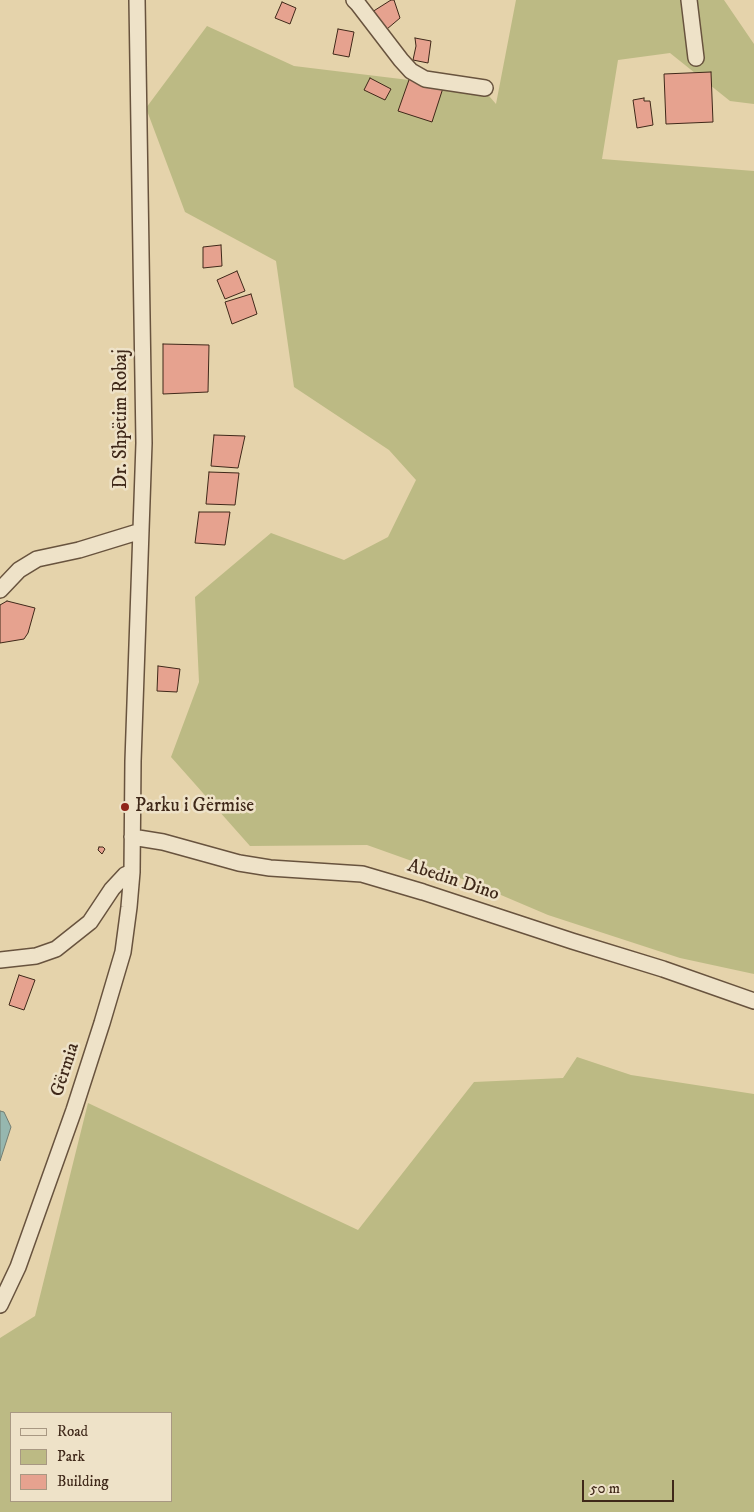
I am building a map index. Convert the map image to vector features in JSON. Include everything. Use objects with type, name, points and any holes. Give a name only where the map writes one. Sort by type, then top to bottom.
[{"type":"street","name":"Dr. Shpëtim Robaj","points":[[132,837],[144,443],[137,0]]},
{"type":"street","points":[[354,0],[401,60],[412,71],[425,78],[485,88]]},
{"type":"street","points":[[689,0],[696,58]]},
{"type":"street","points":[[0,590],[20,570],[37,559],[79,550],[142,531]]},
{"type":"street","name":"Gërmia","points":[[0,1305],[18,1267],[74,1110],[123,952],[132,872],[132,837]]},
{"type":"street","name":"Abedin Dino","points":[[132,837],[163,842],[239,863],[270,868],[362,874],[663,969],[754,1001]]},
{"type":"street","points":[[0,960],[36,956],[56,949],[90,922],[116,884],[124,875],[132,872]]},
{"type":"green space","points":[[516,0],[724,0],[754,44],[754,104],[730,101],[670,53],[618,60],[602,159],[754,171],[754,974],[680,958],[548,915],[468,881],[367,845],[250,846],[171,757],[199,682],[195,597],[271,533],[344,560],[388,537],[416,480],[389,450],[294,387],[276,261],[185,212],[146,108],[207,26],[294,66],[483,89],[496,104]]},
{"type":"green space","points":[[577,1057],[631,1075],[754,1094],[754,1512],[0,1512],[0,1338],[35,1316],[88,1103],[358,1230],[474,1082],[563,1078]]},
{"type":"water","points":[[0,1111],[4,1112],[11,1127],[0,1161]]},
{"type":"building","points":[[394,0],[400,18],[387,29],[372,12]]},
{"type":"building","points":[[282,2],[296,8],[290,24],[275,18]]},
{"type":"building","points":[[338,29],[354,32],[349,57],[333,54]]},
{"type":"building","points":[[415,38],[431,41],[428,63],[413,60],[416,46]]},
{"type":"building","points":[[711,72],[713,122],[666,124],[664,74]]},
{"type":"building","points":[[410,77],[443,88],[432,122],[398,111]]},
{"type":"building","points":[[370,78],[391,89],[385,100],[364,90]]},
{"type":"building","points":[[644,98],[644,101],[650,101],[653,125],[637,128],[633,100]]},
{"type":"building","points":[[221,245],[222,266],[203,268],[203,247]]},
{"type":"building","points":[[237,271],[245,291],[225,299],[217,280]]},
{"type":"building","points":[[251,294],[257,314],[232,324],[225,302]]},
{"type":"building","points":[[163,344],[209,345],[208,392],[163,394]]},
{"type":"building","points":[[214,435],[245,436],[238,468],[211,466]]},
{"type":"building","points":[[209,472],[239,473],[235,505],[206,504]]},
{"type":"building","points":[[199,512],[230,512],[225,545],[195,543]]},
{"type":"building","points":[[7,601],[35,608],[28,633],[24,639],[0,643],[0,605]]},
{"type":"building","points":[[158,666],[180,669],[177,692],[157,691]]},
{"type":"building","points":[[99,847],[105,849],[102,854],[98,850]]},
{"type":"building","points":[[19,975],[35,980],[24,1010],[9,1005]]},
{"type":"place","name":"Parku i Gërmise","points":[[125,807]]}]
